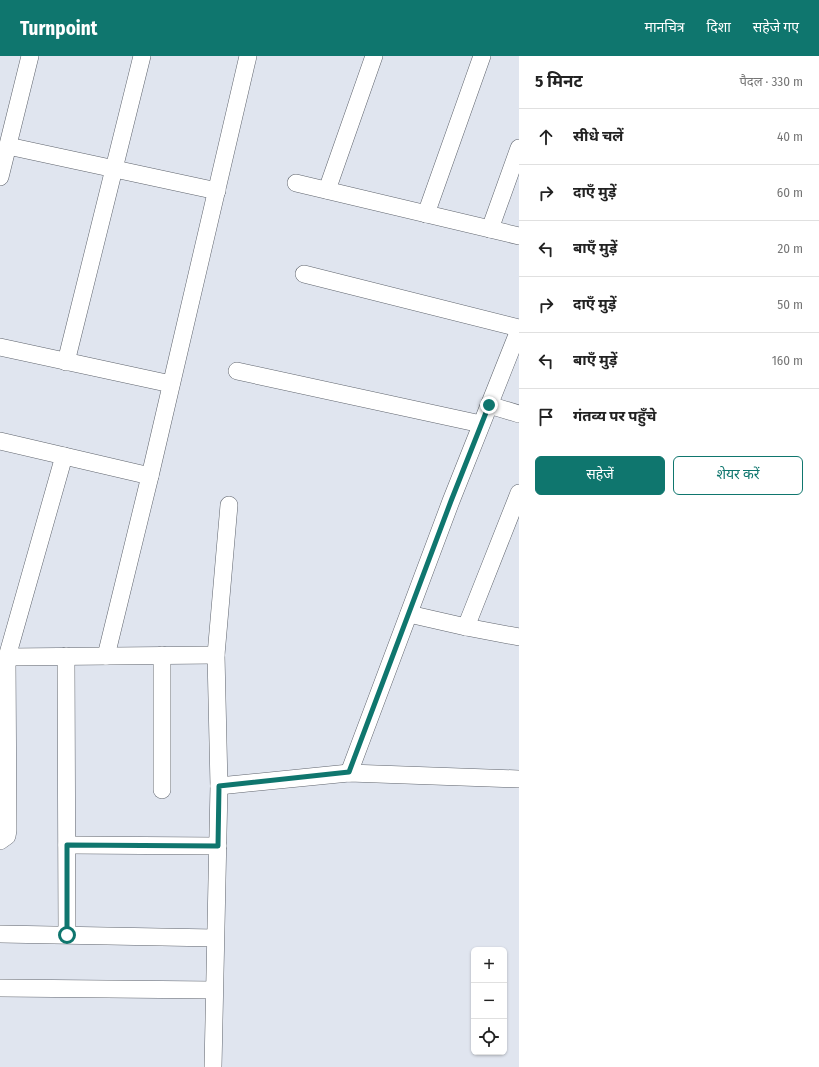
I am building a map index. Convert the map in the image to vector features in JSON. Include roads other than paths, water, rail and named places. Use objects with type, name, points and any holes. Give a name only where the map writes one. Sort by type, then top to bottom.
[{"type":"street","points":[[0,177],[8,146],[7,121],[30,56]]},
{"type":"street","points":[[66,362],[142,56]]},
{"type":"street","points":[[106,656],[150,476],[248,56]]},
{"type":"street","points":[[327,190],[374,56]]},
{"type":"street","points":[[426,214],[482,56]]},
{"type":"street","points":[[8,146],[217,191]]},
{"type":"street","points":[[490,229],[519,148]]},
{"type":"street","points":[[296,183],[519,236]]},
{"type":"street","points":[[304,274],[519,329],[451,501],[349,772]]},
{"type":"street","points":[[0,347],[171,384]]},
{"type":"street","points":[[237,371],[481,424]]},
{"type":"street","points":[[489,405],[519,414]]},
{"type":"street","points":[[0,441],[150,476]]},
{"type":"street","points":[[0,841],[7,836],[8,830],[7,657],[64,456]]},
{"type":"street","points":[[466,627],[519,493]]},
{"type":"street","points":[[213,1067],[219,786],[216,655],[229,505]]},
{"type":"street","points":[[409,614],[519,637]]},
{"type":"street","points":[[162,655],[162,790]]},
{"type":"street","points":[[7,657],[216,655]]},
{"type":"street","points":[[66,656],[67,935]]},
{"type":"street","points":[[219,786],[349,772],[519,779]]},
{"type":"street","points":[[67,845],[218,846]]},
{"type":"street","points":[[0,934],[216,938]]},
{"type":"street","points":[[0,988],[214,990]]}]
